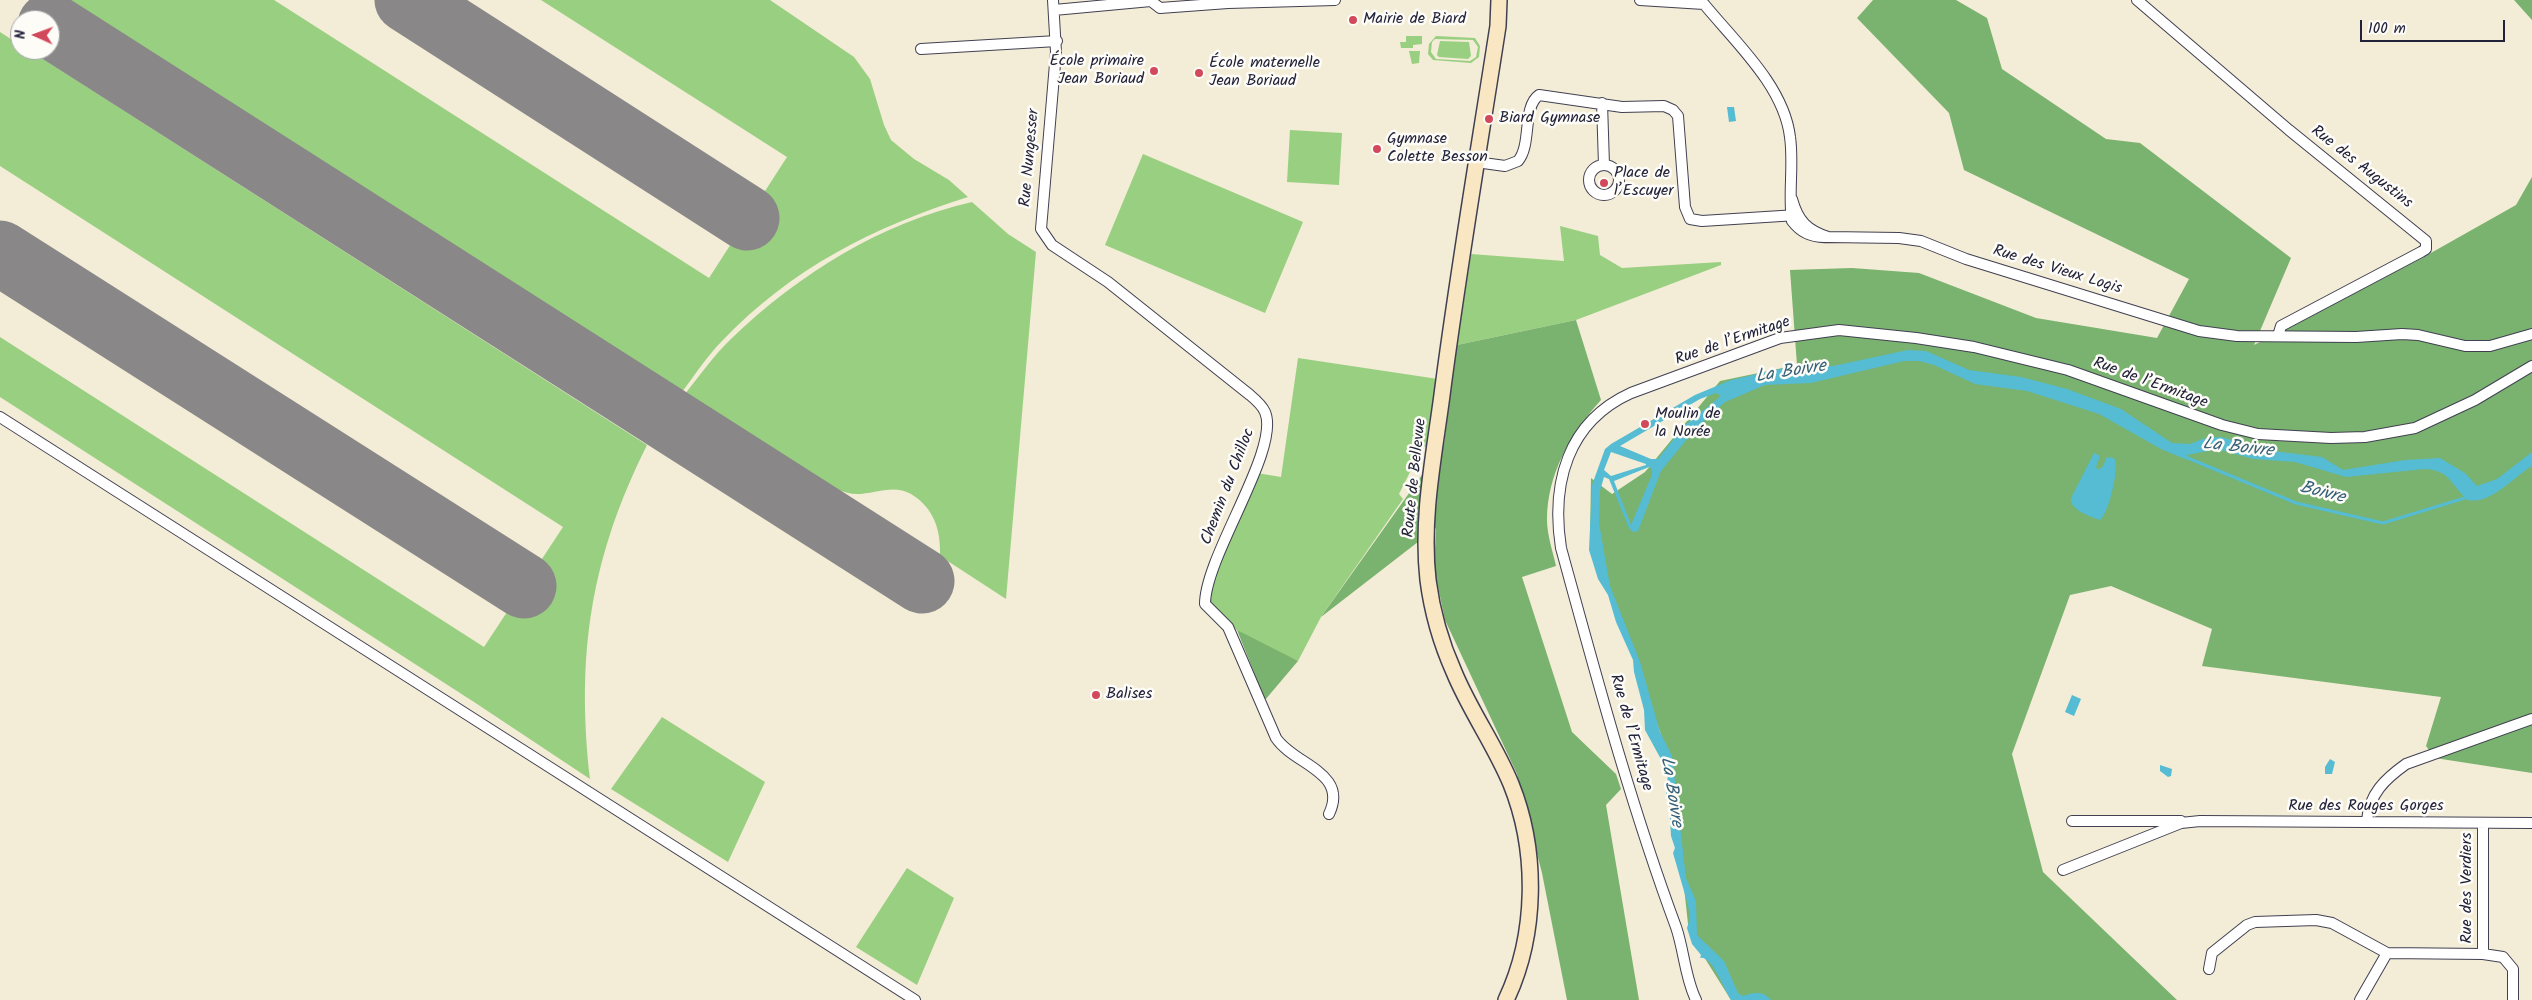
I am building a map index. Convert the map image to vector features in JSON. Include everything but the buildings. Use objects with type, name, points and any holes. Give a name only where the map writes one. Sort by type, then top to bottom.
[{"type":"street","points":[[1054,5],[1150,1],[1160,8],[1228,1],[1335,0]]},
{"type":"street","name":"Route de Bellevue","points":[[1499,0],[1498,26],[1476,162],[1430,484],[1426,552],[1428,581],[1441,639],[1454,673],[1511,785],[1524,830],[1530,872],[1529,911],[1523,952],[1506,1000]]},
{"type":"street","points":[[1476,162],[1506,166],[1518,162],[1524,150],[1532,103],[1539,95],[1637,108],[1664,106],[1673,110],[1678,116],[1685,207],[1690,219],[1696,222],[1794,215],[1790,136],[1781,109],[1752,60],[1705,2],[1640,0]]},
{"type":"street","name":"Rue des Augustins","points":[[2138,0],[2289,130],[2426,241],[2426,249],[2422,252],[2286,323],[2280,328],[2278,336]]},
{"type":"street","name":"Rue Nungesser","points":[[1041,229],[1057,41],[1054,5]]},
{"type":"street","points":[[921,49],[954,49],[1057,41]]},
{"type":"street","points":[[1602,103],[1604,165]]},
{"type":"street","name":"Rue des Vieux Logis","points":[[1794,215],[1796,228],[1811,236],[1899,238],[1921,241],[1966,259],[2199,330],[2237,336],[2410,334],[2465,346],[2490,346],[2532,334]]},
{"type":"street","name":"Chemin du Chilloc","points":[[1041,229],[1052,245],[1108,282],[1250,395],[1266,412],[1268,435],[1205,591],[1205,604],[1228,627],[1276,738],[1284,749],[1324,777],[1331,785],[1334,803],[1329,814]]},
{"type":"street","name":"Rue de l’Ermitage","points":[[1696,1000],[1677,930],[1660,885],[1625,773],[1561,548],[1558,529],[1562,476],[1568,455],[1592,418],[1608,405],[1650,386],[1780,338],[1839,330],[1916,338],[2018,358],[2068,370],[2222,425],[2258,434],[2292,437],[2365,437],[2415,428],[2475,400],[2532,366]]},
{"type":"street","points":[[0,417],[915,1000]]},
{"type":"street","points":[[2367,821],[2369,805],[2377,790],[2388,776],[2406,764],[2532,719]]},
{"type":"street","name":"Rue des Rouges Gorges","points":[[2072,821],[2532,823]]},
{"type":"street","name":"Rue des Rouges Gorges","points":[[2062,870],[2181,823],[2200,821]]},
{"type":"street","name":"Rue des Verdiers","points":[[2482,954],[2483,823]]},
{"type":"street","points":[[2209,969],[2212,953],[2223,942],[2247,925],[2263,920],[2325,921],[2387,953],[2498,955],[2511,964],[2513,969],[2513,1000]]},
{"type":"street","points":[[2360,1000],[2387,953]]},
{"type":"green space","points":[[70,0],[274,0],[709,278],[787,157],[541,0],[770,0],[854,57],[870,79],[884,125],[891,140],[914,159],[949,180],[968,197],[899,222],[867,236],[806,271],[749,315],[722,341],[682,392]]},
{"type":"green space","points":[[1873,0],[1956,0],[1987,18],[2002,69],[2106,139],[2140,143],[2291,258],[2254,345],[2422,258],[2516,205],[2532,177],[2532,773],[2435,758],[2426,746],[2441,697],[2202,666],[2212,629],[2111,586],[2070,595],[2012,754],[2043,872],[2177,1000],[1731,1000],[1689,933],[1670,759],[1590,541],[1591,478],[1612,494],[1645,472],[1720,381],[1797,365],[1790,270],[1852,268],[1919,273],[2036,318],[2157,338],[2189,279],[1964,170],[1949,113],[1857,18]]},
{"type":"green space","points":[[2514,0],[2532,0],[2532,20]]},
{"type":"green space","points":[[0,32],[10,38],[10,60],[45,60],[647,445],[628,486],[613,527],[592,607],[587,648],[585,690],[590,779],[474,702],[0,397],[0,337],[484,647],[563,527],[0,166]]},
{"type":"green space","points":[[1406,36],[1422,36],[1422,44],[1413,45],[1413,48],[1401,48],[1400,42],[1406,42]]},
{"type":"green space","points":[[1436,36],[1475,38],[1480,46],[1479,57],[1471,63],[1433,60],[1428,54],[1429,44]],"holes":[[[1435,39],[1473,40],[1478,47],[1476,57],[1470,61],[1436,59],[1431,52],[1432,42]]]},
{"type":"green space","points":[[1440,41],[1469,42],[1471,56],[1468,59],[1439,57],[1437,55]]},
{"type":"green space","points":[[1409,51],[1420,51],[1419,63],[1412,64]]},
{"type":"green space","points":[[1290,130],[1342,133],[1339,185],[1287,182]]},
{"type":"green space","points":[[1143,154],[1303,222],[1265,313],[1105,245]]},
{"type":"green space","points":[[972,202],[1008,234],[1036,252],[1006,599],[940,556],[939,537],[931,513],[911,494],[896,489],[863,494],[841,491],[818,479],[685,394],[732,338],[785,292],[814,272],[874,237],[938,211]]},
{"type":"green space","points":[[1560,226],[1598,236],[1600,255],[1622,268],[1721,262],[1721,265],[1576,320],[1457,345],[1471,254],[1564,261]]},
{"type":"green space","points":[[1576,320],[1601,400],[1571,440],[1551,486],[1547,526],[1556,566],[1522,577],[1572,732],[1616,774],[1621,789],[1606,805],[1639,1000],[1567,1000],[1542,873],[1517,774],[1445,620],[1434,568],[1436,528],[1321,617],[1444,444],[1457,345]]},
{"type":"green space","points":[[1298,358],[1438,379],[1429,440],[1426,447],[1423,446],[1399,494],[1403,499],[1321,617],[1298,661],[1252,639],[1218,617],[1211,604],[1211,586],[1257,473],[1281,477]]},
{"type":"green space","points":[[1237,630],[1298,661],[1265,700]]},
{"type":"green space","points":[[662,717],[765,782],[728,862],[611,789]]},
{"type":"green space","points":[[907,868],[954,898],[917,985],[856,947]]},
{"type":"water","points":[[1727,107],[1734,107],[1736,121],[1729,122]]},
{"type":"water","name":"La Boivre","points":[[1908,350],[1926,351],[1969,370],[2021,377],[2067,389],[2121,409],[2172,443],[2190,444],[2205,438],[2221,437],[2273,451],[2322,457],[2343,470],[2405,460],[2440,458],[2465,473],[2477,486],[2497,479],[2532,452],[2532,466],[2493,494],[2477,500],[2468,500],[2445,475],[2433,470],[2424,469],[2346,477],[2295,462],[2253,459],[2218,449],[2187,455],[2185,459],[2161,449],[2099,414],[2027,391],[1975,384],[1934,365],[1919,361],[1904,361],[1811,383],[1765,385],[1725,402],[1696,428],[1661,471],[1638,531],[1633,532],[1629,528],[1609,479],[1604,477],[1600,491],[1599,523],[1610,586],[1640,662],[1660,732],[1672,756],[1686,878],[1696,901],[1697,935],[1724,961],[1738,993],[1743,996],[1755,993],[1762,994],[1771,1000],[1731,1000],[1713,967],[1709,962],[1700,958],[1701,955],[1692,944],[1687,928],[1690,918],[1688,905],[1673,853],[1675,848],[1671,836],[1669,802],[1666,799],[1668,772],[1645,730],[1644,710],[1634,672],[1633,660],[1616,622],[1608,595],[1598,579],[1589,550],[1592,485],[1605,449],[1695,395],[1731,380],[1784,368],[1799,371],[1821,366],[1833,366]],"holes":[[[1716,393],[1721,396],[1685,425],[1658,459],[1651,459],[1620,446],[1700,399]],[[1611,452],[1646,464],[1611,476],[1604,470]],[[1649,467],[1652,469],[1652,475],[1631,525],[1614,481]]]},
{"type":"water","points":[[2094,453],[2100,456],[2096,467],[2098,470],[2103,466],[2107,457],[2114,458],[2116,470],[2110,500],[2100,520],[2077,509],[2071,498]]},
{"type":"water","points":[[2072,695],[2081,699],[2074,716],[2065,712]]},
{"type":"water","points":[[2330,759],[2335,762],[2332,774],[2325,774],[2325,767]]},
{"type":"water","points":[[2160,765],[2172,769],[2171,776],[2168,777],[2160,771]]},
{"type":"waterway","name":"Boivre","points":[[2183,456],[2296,503],[2383,523],[2468,497]]},
{"type":"runway","points":[[407,0],[747,218]]},
{"type":"runway","points":[[60,31],[922,581]]},
{"type":"runway","points":[[0,253],[524,586]]},
{"type":"place","name":"Mairie de Biard","points":[[1353,20]]},
{"type":"place","name":"École primaire Jean Boriaud","points":[[1154,71]]},
{"type":"place","name":"École maternelle Jean Boriaud","points":[[1199,73]]},
{"type":"place","name":"Biard Gymnase","points":[[1489,119]]},
{"type":"place","name":"Gymnase Colette Besson","points":[[1377,149]]},
{"type":"place","name":"Place de l’Escuyer","points":[[1604,183]]},
{"type":"place","name":"Moulin de la Norée","points":[[1645,424]]},
{"type":"place","name":"Balises","points":[[1096,695]]}]
